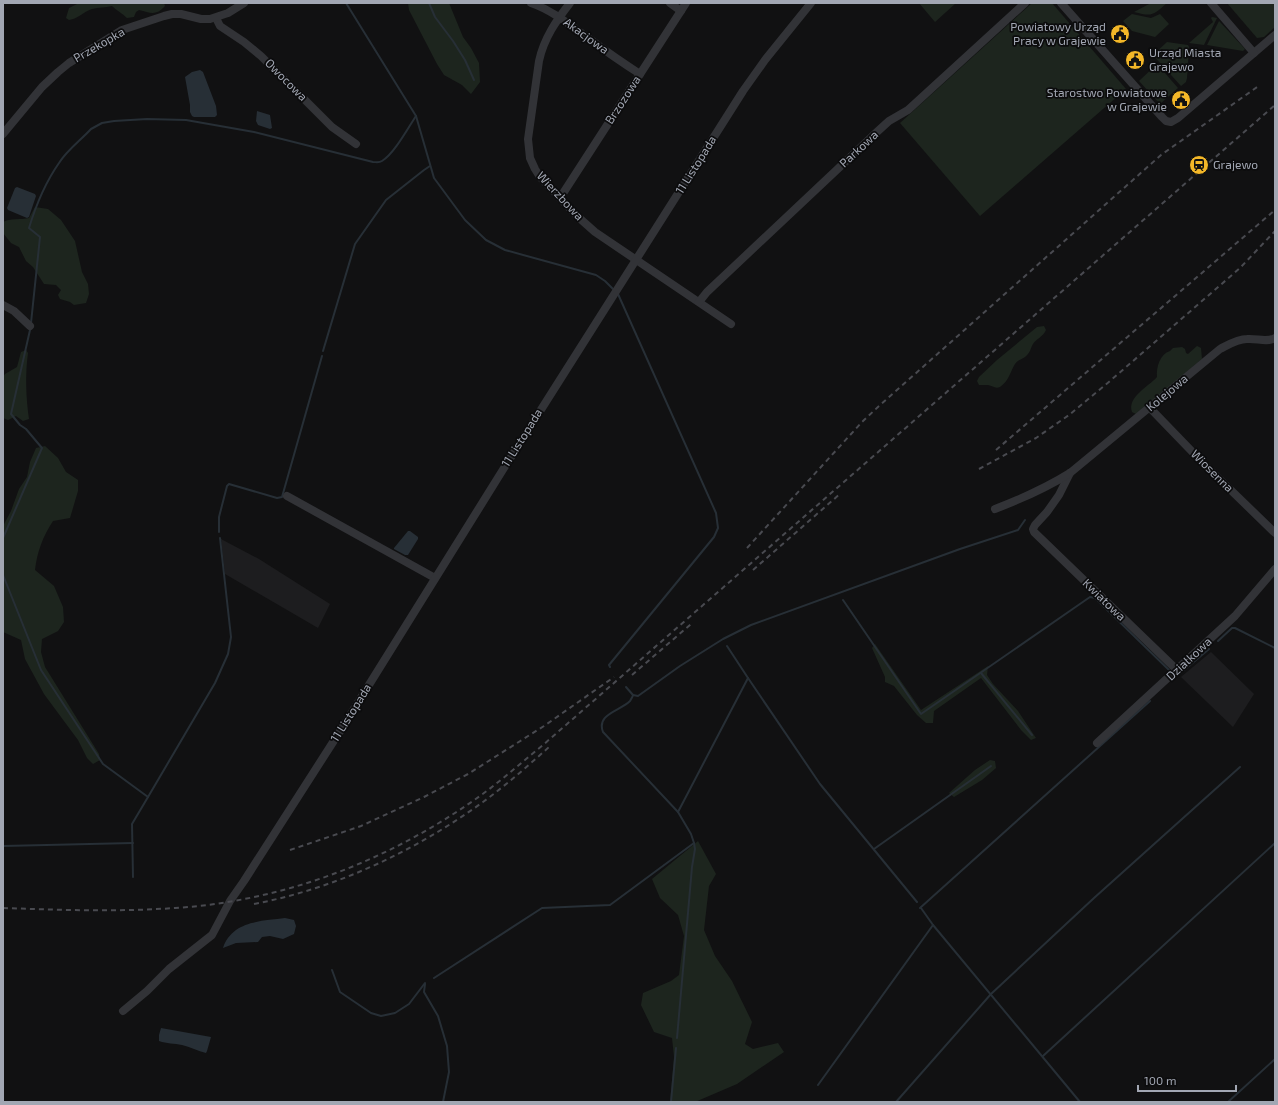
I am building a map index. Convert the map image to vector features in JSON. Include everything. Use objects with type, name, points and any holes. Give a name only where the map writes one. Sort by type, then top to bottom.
[{"type":"street","name":"Przekopka","points":[[3,134],[42,87],[58,72],[69,63],[122,30],[172,14],[181,14],[201,19],[216,18],[244,3]]},
{"type":"street","name":"Akacjowa","points":[[531,3],[548,9],[560,16],[592,41],[640,74]]},
{"type":"street","name":"Wierzbowa","points":[[570,3],[548,35],[541,50],[528,146],[530,158],[535,169],[540,177],[595,232],[731,324]]},
{"type":"street","points":[[670,3],[681,11]]},
{"type":"street","name":"Brzozowa","points":[[560,198],[686,3]]},
{"type":"street","name":"11 Listopada","points":[[123,1011],[147,991],[174,965],[212,935],[230,902],[344,725],[435,578],[743,91],[765,60],[811,3]]},
{"type":"street","name":"Parkowa","points":[[699,302],[889,121],[908,110],[1025,3]]},
{"type":"street","points":[[1061,3],[1162,117],[1166,121],[1171,122],[1178,118],[1275,35]]},
{"type":"street","points":[[1211,3],[1254,53]]},
{"type":"street","name":"Owocowa","points":[[216,18],[220,26],[244,42],[261,56],[332,127],[356,144]]},
{"type":"street","points":[[3,305],[14,311],[30,326]]},
{"type":"street","name":"Kolejowa","points":[[995,509],[1040,490],[1070,473],[1220,349],[1245,338],[1268,341],[1275,338]]},
{"type":"street","name":"Wiosenna","points":[[1149,408],[1275,533]]},
{"type":"street","name":"Kolejowa","points":[[1033,529],[1059,495],[1070,473]]},
{"type":"street","points":[[287,496],[435,578]]},
{"type":"street","name":"Kwiatowa","points":[[1033,529],[1034,532],[1177,670]]},
{"type":"street","name":"Działkowa","points":[[1097,743],[1235,616],[1275,569]]},
{"type":"shaded area","points":[[79,3],[164,3],[165,6],[159,11],[153,13],[139,10],[136,12],[134,17],[127,18],[112,6],[92,9],[69,20],[66,18],[69,8]]},
{"type":"shaded area","points":[[408,3],[449,3],[463,37],[479,63],[480,82],[471,94],[462,85],[444,75],[409,10]]},
{"type":"shaded area","points":[[919,3],[956,3],[935,22]]},
{"type":"shaded area","points":[[1032,3],[1052,3],[1126,89],[980,216],[900,123]]},
{"type":"shaded area","points":[[1151,3],[1167,3],[1159,10],[1149,15],[1134,12]]},
{"type":"shaded area","points":[[1227,3],[1275,3],[1275,27],[1264,37],[1257,38]]},
{"type":"shaded area","points":[[1132,14],[1151,18],[1160,14],[1169,24],[1155,37],[1132,31],[1123,21]]},
{"type":"shaded area","points":[[1212,17],[1217,18],[1204,45],[1189,43],[1213,22]]},
{"type":"shaded area","points":[[1219,21],[1245,49],[1243,51],[1207,45]]},
{"type":"shaded area","points":[[1167,42],[1188,45],[1189,47],[1187,78],[1186,82],[1181,86],[1153,55]]},
{"type":"shaded area","points":[[1157,64],[1178,88],[1160,104],[1139,81]]},
{"type":"shaded area","points":[[200,70],[203,72],[216,106],[217,115],[215,117],[194,117],[190,112],[185,77],[192,72]]},
{"type":"shaded area","points":[[257,111],[270,115],[272,128],[270,129],[258,125],[256,121]]},
{"type":"shaded area","points":[[17,187],[35,194],[36,196],[29,217],[27,218],[8,210],[7,208],[15,188]]},
{"type":"shaded area","points":[[35,207],[48,209],[61,220],[75,241],[82,272],[88,284],[89,294],[86,303],[74,305],[60,299],[58,295],[61,290],[56,285],[44,284],[33,267],[26,261],[19,247],[11,243],[3,233],[3,222],[29,218]]},
{"type":"shaded area","points":[[1044,326],[1046,330],[1044,333],[1035,342],[1027,355],[1015,364],[1003,385],[997,388],[988,385],[979,385],[977,381],[979,377],[997,360],[1037,327]]},
{"type":"shaded area","points":[[1197,346],[1201,348],[1202,359],[1136,414],[1132,412],[1131,407],[1135,397],[1157,377],[1157,369],[1161,358],[1173,348],[1182,347],[1188,354]]},
{"type":"shaded area","points":[[26,350],[28,353],[26,386],[29,419],[23,421],[16,416],[8,420],[3,418],[3,377],[5,374],[17,367],[21,352]]},
{"type":"shaded area","points":[[45,446],[58,458],[66,472],[78,480],[78,491],[70,518],[53,521],[43,538],[37,557],[35,570],[54,586],[63,607],[64,622],[58,631],[42,639],[41,652],[45,667],[99,754],[100,760],[93,764],[87,758],[78,740],[44,694],[25,659],[21,640],[3,632],[3,526],[11,511],[19,489],[27,477],[30,462],[36,448]]},
{"type":"shaded area","points":[[408,531],[418,537],[418,539],[408,555],[405,555],[394,548]]},
{"type":"shaded area","points":[[221,539],[259,559],[330,604],[318,628],[225,574]]},
{"type":"shaded area","points":[[875,644],[921,710],[988,666],[987,675],[993,684],[1018,711],[1036,738],[1031,740],[1021,730],[981,678],[934,711],[933,723],[926,723],[917,715],[894,686],[885,682],[885,677],[872,648]]},
{"type":"shaded area","points":[[1211,652],[1254,694],[1233,727],[1181,677]]},
{"type":"shaded area","points":[[990,760],[995,761],[996,768],[982,780],[954,797],[949,793],[975,770]]},
{"type":"shaded area","points":[[698,841],[716,874],[709,886],[704,930],[715,956],[732,981],[752,1022],[745,1044],[753,1049],[778,1043],[784,1052],[737,1084],[695,1102],[670,1102],[674,1057],[672,1038],[654,1032],[641,1005],[643,993],[671,981],[679,975],[684,936],[678,915],[660,898],[652,879]]},
{"type":"shaded area","points":[[285,918],[294,920],[296,926],[294,934],[283,939],[270,936],[262,937],[258,942],[236,943],[223,948],[227,939],[240,927],[266,920]]},
{"type":"shaded area","points":[[161,1028],[211,1037],[206,1053],[182,1045],[159,1041]]},
{"type":"waterway","points":[[346,3],[416,116],[434,178],[465,220],[486,240],[505,250],[596,275],[613,289]]},
{"type":"waterway","points":[[429,3],[435,17],[465,60],[474,80]]},
{"type":"waterway","points":[[31,323],[40,237],[29,228],[41,194],[62,158],[91,129],[102,123],[147,119],[186,120],[254,132],[373,162],[380,162],[387,158],[391,153],[416,116]]},
{"type":"waterway","points":[[323,351],[355,244],[386,200],[430,166]]},
{"type":"waterway","points":[[610,667],[609,665],[714,537],[718,528],[716,513],[618,294]]},
{"type":"waterway","points":[[3,538],[42,448],[11,414],[30,330]]},
{"type":"waterway","points":[[219,532],[219,517],[227,486],[229,484],[277,498],[282,497],[322,356]]},
{"type":"waterway","points":[[677,1038],[692,867],[695,849],[694,843],[691,834],[678,812],[603,732],[603,721],[610,714],[630,701],[633,695],[638,696],[680,666],[723,639],[751,625],[960,549],[1018,530],[1025,520]]},
{"type":"waterway","points":[[3,575],[41,670],[103,764],[148,797],[215,683],[228,654],[231,637],[220,538]]},
{"type":"waterway","points":[[843,600],[921,714],[1090,597],[1095,598],[1170,671]]},
{"type":"waterway","points":[[1218,641],[1232,628],[1235,628],[1275,648]]},
{"type":"waterway","points":[[727,646],[820,784],[917,902]]},
{"type":"waterway","points":[[1175,676],[1177,676],[1209,649]]},
{"type":"waterway","points":[[981,673],[1032,735]]},
{"type":"waterway","points":[[678,812],[748,678]]},
{"type":"waterway","points":[[626,687],[633,695]]},
{"type":"waterway","points":[[920,908],[1150,701]]},
{"type":"waterway","points":[[874,849],[991,766]]},
{"type":"waterway","points":[[896,1102],[991,994],[1094,898],[1240,767]]},
{"type":"waterway","points":[[133,877],[132,824],[148,797]]},
{"type":"waterway","points":[[3,846],[133,843]]},
{"type":"waterway","points":[[434,978],[542,908],[610,905],[694,843]]},
{"type":"waterway","points":[[1043,1056],[1275,843]]},
{"type":"waterway","points":[[921,908],[933,925],[1080,1102]]},
{"type":"waterway","points":[[818,1085],[933,925]]},
{"type":"waterway","points":[[332,970],[340,992],[371,1013],[381,1016],[395,1013],[409,1004],[425,983]]},
{"type":"waterway","points":[[425,984],[424,992],[438,1016],[447,1046],[449,1072],[443,1102]]},
{"type":"waterway","points":[[671,1102],[676,1048]]},
{"type":"waterway","points":[[1228,1102],[1275,1059]]},
{"type":"railway","points":[[747,548],[862,422],[879,406],[1161,155],[1260,85]]},
{"type":"railway","points":[[3,908],[132,910],[216,904],[256,897],[296,886],[373,858],[410,840],[446,819],[488,790],[543,745],[1275,105]]},
{"type":"railway","points":[[996,450],[1275,210]]},
{"type":"railway","points":[[979,469],[1036,438],[1069,415],[1240,268],[1275,231]]},
{"type":"railway","points":[[753,570],[841,493]]},
{"type":"railway","points":[[632,675],[691,624]]},
{"type":"railway","points":[[290,850],[361,826],[424,797],[468,774],[544,726],[614,677]]},
{"type":"railway","points":[[254,904],[285,897],[345,878],[403,852],[457,820],[483,802],[549,747]]},
{"type":"place","name":"Powiatowy Urząd Pracy w Grajewie","points":[[1120,34]]},
{"type":"place","name":"Urząd Miasta Grajewo","points":[[1135,60]]},
{"type":"place","name":"Starostwo Powiatowe w Grajewie","points":[[1181,100]]},
{"type":"place","name":"Grajewo","points":[[1199,165]]}]
